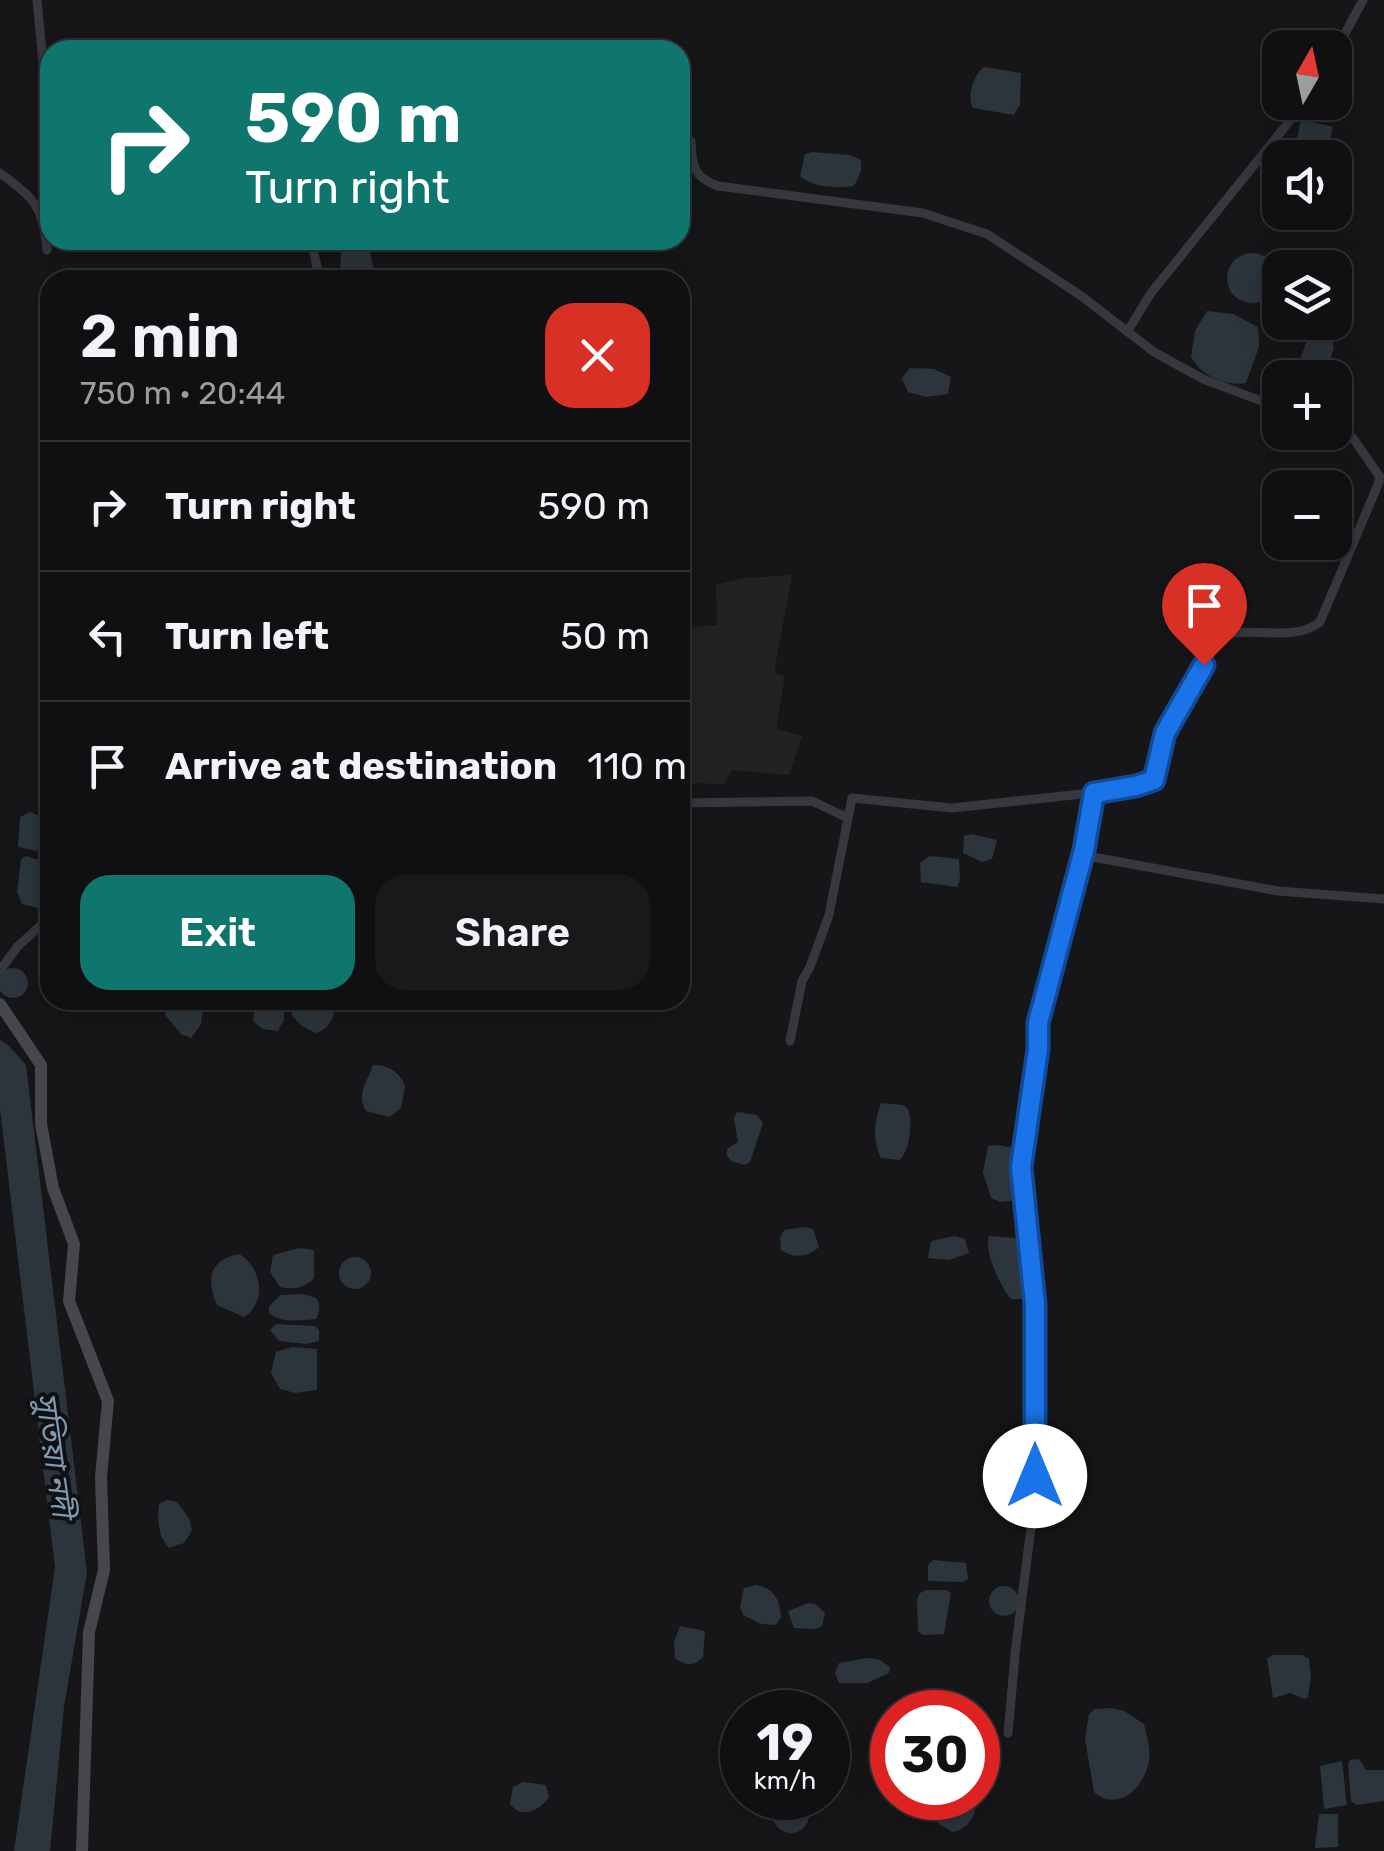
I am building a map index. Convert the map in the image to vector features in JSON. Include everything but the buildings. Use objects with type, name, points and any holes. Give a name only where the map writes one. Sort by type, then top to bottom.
[{"type":"street","points":[[36,0],[40,40]]},
{"type":"street","points":[[1346,30],[1362,0]]},
{"type":"street","points":[[1128,332],[1152,293],[1291,120]]},
{"type":"street","points":[[691,141],[692,169],[703,180],[718,186],[923,214],[987,234],[1080,295],[1154,352],[1203,379],[1262,401]]},
{"type":"street","points":[[0,174],[40,205]]},
{"type":"street","points":[[790,1041],[802,981],[829,915],[852,798],[952,808],[1094,793],[1154,780],[1165,733],[1222,634],[1307,632],[1320,622],[1381,478],[1352,438]]},
{"type":"street","points":[[1008,1733],[1034,1504],[1036,1449],[1035,1304],[1021,1167],[1040,1009],[1082,856],[1094,793]]},
{"type":"street","points":[[690,803],[812,801],[848,818]]},
{"type":"street","points":[[1082,856],[1278,890],[1384,899]]},
{"type":"street","points":[[0,970],[40,923]]},
{"type":"street","points":[[0,1004],[41,1065],[41,1124],[53,1188],[74,1244],[70,1301],[108,1401],[101,1477],[104,1570],[89,1632],[82,1851]]},
{"type":"shaded area","points":[[792,575],[774,673],[785,676],[776,729],[802,736],[789,775],[732,770],[723,784],[690,783],[690,627],[717,625],[716,585],[745,578]]},
{"type":"water","points":[[984,67],[1021,73],[1020,104],[1014,115],[973,108],[972,86]]},
{"type":"water","points":[[1301,120],[1333,127],[1330,140],[1297,140]]},
{"type":"water","points":[[805,154],[850,155],[861,160],[854,186],[818,185],[800,176]]},
{"type":"water","points":[[341,250],[370,250],[374,270],[340,270]]},
{"type":"water","points":[[1243,255],[1261,255],[1262,300],[1243,301],[1229,287],[1229,269]]},
{"type":"water","points":[[1207,311],[1233,314],[1258,327],[1259,347],[1246,383],[1214,378],[1191,357],[1195,331]]},
{"type":"water","points":[[1307,340],[1332,340],[1330,360],[1302,360]]},
{"type":"water","points":[[910,368],[934,369],[951,377],[948,394],[926,397],[908,392],[902,378]]},
{"type":"water","points":[[30,812],[40,817],[37,851],[18,847],[20,817]]},
{"type":"water","points":[[964,836],[997,840],[992,859],[982,862],[963,853]]},
{"type":"water","points":[[26,856],[40,860],[38,908],[22,904],[17,892],[21,859]]},
{"type":"water","points":[[929,856],[959,859],[957,887],[921,882],[920,863]]},
{"type":"water","points":[[7,969],[19,969],[27,977],[27,989],[19,997],[7,997],[-1,989],[-1,977]]},
{"type":"water","points":[[166,1010],[203,1010],[201,1024],[191,1038],[181,1034],[165,1015]]},
{"type":"water","points":[[255,1010],[284,1010],[278,1031],[263,1029],[253,1021]]},
{"type":"water","points":[[334,1010],[329,1025],[316,1033],[296,1021],[291,1012]]},
{"type":"water","name":"সুতিয়া নদী","points":[[0,1040],[26,1065],[87,1572],[64,1707],[50,1851],[14,1851],[55,1567],[0,1109]]},
{"type":"water","points":[[373,1065],[393,1070],[405,1087],[401,1108],[389,1117],[366,1111],[363,1105],[364,1088]]},
{"type":"water","points":[[881,1103],[908,1109],[910,1136],[900,1160],[881,1158],[878,1151],[875,1130]]},
{"type":"water","points":[[737,1112],[757,1115],[763,1123],[750,1162],[745,1165],[731,1161],[726,1154],[738,1142],[734,1118]]},
{"type":"water","points":[[988,1146],[1013,1148],[1016,1182],[1011,1201],[991,1198],[983,1172]]},
{"type":"water","points":[[813,1229],[819,1247],[800,1256],[781,1250],[784,1230]]},
{"type":"water","points":[[955,1236],[965,1239],[969,1253],[949,1260],[928,1258],[931,1241]]},
{"type":"water","points":[[989,1236],[1015,1238],[1027,1245],[1031,1299],[1011,1299],[1007,1294],[991,1259]]},
{"type":"water","points":[[299,1248],[314,1250],[314,1278],[298,1287],[280,1287],[270,1272],[273,1255]]},
{"type":"water","points":[[239,1254],[252,1267],[259,1284],[256,1303],[244,1317],[217,1305],[211,1279],[221,1261]]},
{"type":"water","points":[[355,1257],[366,1262],[371,1273],[366,1284],[355,1289],[344,1284],[339,1273],[344,1262]]},
{"type":"water","points":[[281,1295],[316,1298],[316,1319],[285,1320],[269,1313],[269,1306]]},
{"type":"water","points":[[276,1324],[315,1326],[319,1341],[279,1341],[270,1330]]},
{"type":"water","points":[[292,1347],[317,1349],[317,1390],[295,1393],[280,1389],[271,1373],[276,1352]]},
{"type":"water","points":[[167,1500],[177,1502],[189,1518],[192,1530],[184,1543],[169,1548],[158,1521],[159,1504]]},
{"type":"water","points":[[933,1560],[966,1563],[968,1579],[928,1581],[928,1565]]},
{"type":"water","points":[[757,1585],[772,1592],[777,1600],[781,1617],[776,1625],[761,1624],[743,1615],[740,1607],[744,1588]]},
{"type":"water","points":[[1004,1586],[1015,1590],[1019,1601],[1015,1612],[1004,1616],[993,1612],[989,1601],[993,1590]]},
{"type":"water","points":[[927,1590],[951,1593],[944,1634],[923,1635],[918,1631],[917,1599]]},
{"type":"water","points":[[808,1603],[825,1613],[822,1626],[794,1628],[788,1611]]},
{"type":"water","points":[[680,1626],[705,1631],[703,1657],[693,1664],[675,1658],[674,1642]]},
{"type":"water","points":[[1302,1655],[1309,1659],[1308,1697],[1290,1693],[1273,1698],[1267,1658]]},
{"type":"water","points":[[878,1659],[890,1667],[889,1673],[867,1683],[839,1683],[835,1673],[839,1663]]},
{"type":"water","points":[[1111,1708],[1144,1724],[1149,1755],[1140,1783],[1127,1795],[1111,1800],[1094,1792],[1085,1739],[1089,1714],[1095,1709]]},
{"type":"water","points":[[1359,1759],[1366,1770],[1384,1770],[1384,1801],[1357,1805],[1351,1801],[1348,1764]]},
{"type":"water","points":[[1342,1761],[1347,1805],[1324,1809],[1320,1766]]},
{"type":"water","points":[[523,1782],[546,1785],[549,1797],[531,1811],[520,1811],[510,1804],[513,1787]]},
{"type":"water","points":[[1319,1814],[1338,1814],[1338,1847],[1315,1848]]},
{"type":"water","points":[[808,1820],[804,1828],[791,1833],[774,1822]]},
{"type":"water","points":[[938,1820],[970,1820],[964,1828],[952,1832]]},
{"type":"route","points":[[1035,1476],[1035,1304],[1021,1167],[1043,995],[1084,850],[1094,793],[1154,780],[1165,733],[1204,665]]}]
